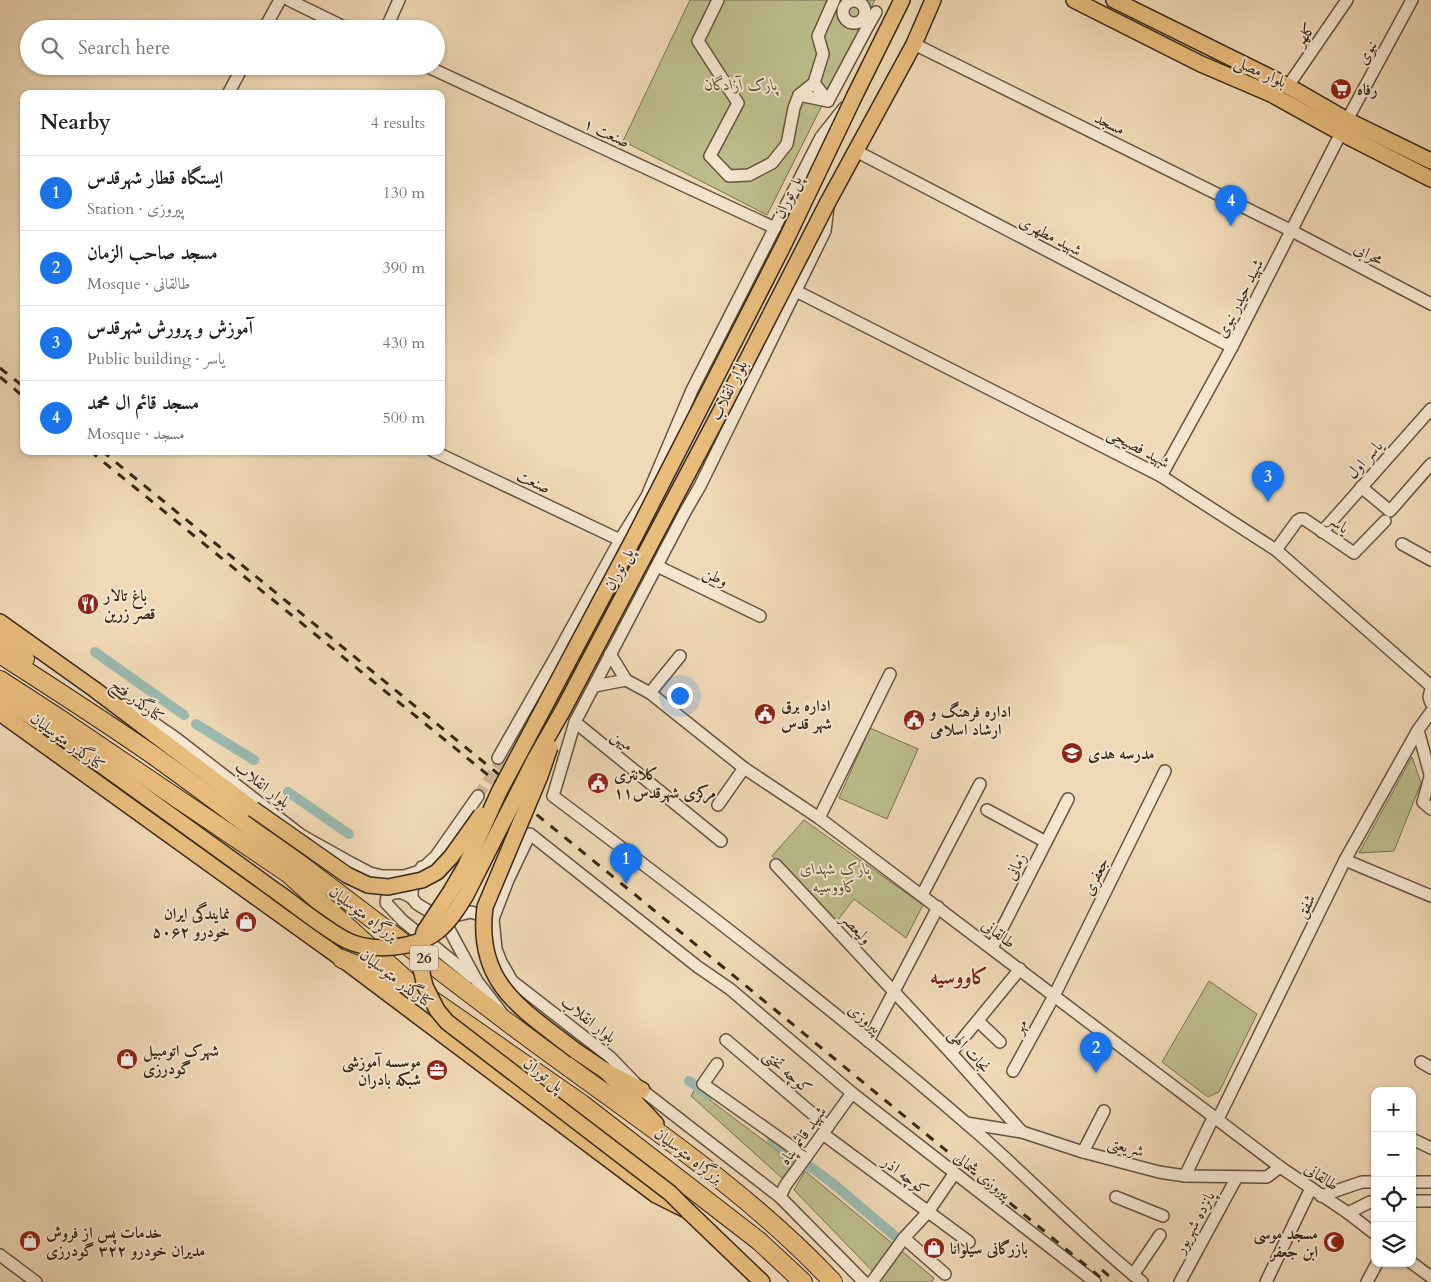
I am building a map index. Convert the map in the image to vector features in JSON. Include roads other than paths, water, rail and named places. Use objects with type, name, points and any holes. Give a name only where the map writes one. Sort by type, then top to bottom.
[{"type":"highway","points":[[0,638],[72,701]]},
{"type":"highway","name":"بزرگراه متوسلیان","points":[[0,654],[161,761],[512,1026],[674,1144],[750,1203],[809,1256],[833,1282]]},
{"type":"highway","name":"بزرگراه متوسلیان","points":[[0,680],[288,874],[415,988],[582,1104],[759,1241],[803,1282]]},
{"type":"highway","points":[[0,695],[38,720]]},
{"type":"highway","points":[[342,959],[415,988]]},
{"type":"highway","points":[[759,1241],[791,1282]]},
{"type":"main road","name":"بلوار انقلاب","points":[[855,96],[902,0]]},
{"type":"main road","name":"بلوار انقلاب","points":[[828,202],[914,44],[933,0]]},
{"type":"main road","name":"بلوار مصلی","points":[[1074,0],[1201,64],[1344,127],[1431,161]]},
{"type":"main road","name":"بلوار مصلی","points":[[1114,0],[1288,86],[1344,127],[1431,179]]},
{"type":"main road","name":"پل توران","points":[[688,1211],[670,1192],[447,1022],[437,1010],[425,986],[421,969],[420,951],[424,932],[452,891],[465,867],[500,792],[635,536],[784,244],[855,96]]},
{"type":"main road","name":"پل توران","points":[[38,720],[170,816],[348,941],[378,948],[393,947],[414,943],[438,931],[452,916],[466,895],[535,759],[563,710],[725,403],[828,202]]},
{"type":"main road","name":"کنارگذر فتح","points":[[0,622],[253,809]]},
{"type":"main road","points":[[563,710],[540,776],[485,906],[483,925],[488,957],[493,973],[516,1004],[576,1051],[607,1072],[642,1090]]},
{"type":"main road","name":"کنارگذر متوسلیان","points":[[0,713],[342,959],[656,1195],[688,1211],[762,1282]]},
{"type":"main road","name":"پل توران","points":[[253,809],[347,875],[368,885],[388,887],[422,880],[437,872],[452,857],[500,792]]},
{"type":"main road","points":[[607,1072],[674,1144]]},
{"type":"street","points":[[269,20],[280,0]]},
{"type":"street","points":[[289,0],[330,20]]},
{"type":"street","points":[[390,20],[400,0]]},
{"type":"street","points":[[718,0],[698,41],[738,103],[710,156],[728,176],[749,175],[772,163],[787,144],[794,108],[799,95],[814,83],[823,54],[818,36],[834,0],[845,6]]},
{"type":"street","name":"کلهر","points":[[1288,86],[1347,0]]},
{"type":"street","name":"نبوی","points":[[1344,127],[1412,0]]},
{"type":"street","points":[[828,101],[864,23],[866,13],[861,3],[854,1],[845,6],[843,13],[846,19],[852,23],[864,23],[876,12]]},
{"type":"street","name":"مسجد","points":[[914,44],[1292,231]]},
{"type":"street","points":[[230,90],[238,75]]},
{"type":"street","name":"صنعت ۱","points":[[445,75],[775,228]]},
{"type":"street","points":[[814,83],[828,101]]},
{"type":"street","points":[[799,95],[828,101]]},
{"type":"street","name":"بلوار انقلاب","points":[[500,759],[562,653],[620,540],[647,496],[692,390],[821,137],[855,96]]},
{"type":"street","name":"شهید حیدر نبوی","points":[[1161,476],[1232,347],[1344,127]]},
{"type":"street","name":"شهید مطهری","points":[[856,151],[1232,347]]},
{"type":"street","name":"بلوار انقلاب","points":[[553,796],[575,722],[700,486],[796,291],[825,231],[828,202]]},
{"type":"street","name":"محرابی","points":[[1292,231],[1431,304]]},
{"type":"street","name":"شهید فصیحی","points":[[796,291],[1161,476],[1276,550],[1431,687]]},
{"type":"street","name":"یاسر اول","points":[[1322,532],[1431,409]]},
{"type":"street","name":"صنعت","points":[[442,455],[620,540]]},
{"type":"street","points":[[1361,486],[1390,511],[1431,464]]},
{"type":"street","points":[[647,496],[685,512]]},
{"type":"street","name":"یاسر","points":[[1276,550],[1300,519],[1354,553],[1385,521]]},
{"type":"street","points":[[1402,544],[1431,560]]},
{"type":"street","name":"وطن","points":[[657,566],[760,616]]},
{"type":"street","points":[[562,653],[603,668]]},
{"type":"street","name":"طالقانی","points":[[610,654],[626,680],[650,693],[744,768],[819,818],[1280,1167],[1371,1231]]},
{"type":"street","points":[[650,693],[680,656]]},
{"type":"street","points":[[819,818],[890,674]]},
{"type":"street","points":[[595,686],[626,680]]},
{"type":"street","points":[[1431,687],[1429,697],[1431,703]]},
{"type":"street","name":"بلوار انقلاب","points":[[94,690],[141,714],[300,835],[370,873],[382,876],[404,876],[420,871]]},
{"type":"street","name":"شفق","points":[[1185,1176],[1345,860],[1418,730],[1431,712]]},
{"type":"street","name":"میهن","points":[[575,722],[721,841]]},
{"type":"street","points":[[1418,730],[1431,777],[1423,802],[1431,809]]},
{"type":"street","points":[[718,805],[744,768]]},
{"type":"street","name":"جعفری","points":[[1054,996],[1165,771]]},
{"type":"street","points":[[922,895],[980,784]]},
{"type":"street","points":[[412,898],[412,890],[429,856],[477,794]]},
{"type":"street","name":"پیروزی","points":[[553,796],[708,913],[868,1041],[965,1123],[1107,1253],[1137,1278]]},
{"type":"street","name":"زمانی","points":[[992,948],[1068,799]]},
{"type":"street","points":[[987,810],[1046,842]]},
{"type":"street","name":"پیروزی شمالی","points":[[442,919],[510,820],[730,990],[852,1093],[1095,1282]]},
{"type":"street","points":[[442,919],[472,912],[493,920],[508,880],[530,834]]},
{"type":"street","points":[[1345,860],[1431,896]]},
{"type":"street","name":"ولیعصر","points":[[776,865],[893,991]]},
{"type":"street","points":[[477,981],[402,921],[386,903],[387,896],[394,892],[403,892],[417,904],[442,919],[477,981],[512,1026]]},
{"type":"street","points":[[868,1041],[938,908]]},
{"type":"street","name":"بلوار انقلاب","points":[[493,920],[496,949],[512,981],[610,1058],[642,1090],[780,1197],[864,1282]]},
{"type":"street","points":[[951,1053],[1020,969]]},
{"type":"street","name":"نجات الهی","points":[[893,991],[1022,1132]]},
{"type":"street","name":"مهر","points":[[1013,1071],[1054,996]]},
{"type":"street","points":[[978,1021],[1000,1042]]},
{"type":"street","name":"کوچه تختی","points":[[726,1040],[825,1130]]},
{"type":"street","points":[[717,1064],[703,1084],[806,1157]]},
{"type":"street","name":"شهید قائم پناه","points":[[780,1197],[785,1186],[852,1093]]},
{"type":"street","points":[[1083,1152],[1104,1111]]},
{"type":"street","name":"شریعتی","points":[[965,1123],[1022,1132],[1083,1152],[1159,1172],[1185,1176],[1267,1177],[1280,1167]]},
{"type":"street","name":"کوچه اذر","points":[[825,1130],[928,1212],[970,1242]]},
{"type":"street","points":[[1416,1141],[1431,1148]]},
{"type":"street","points":[[872,1282],[904,1238],[928,1212],[954,1174]]},
{"type":"street","name":"پانزده شهریور","points":[[1180,1282],[1237,1177]]},
{"type":"street","points":[[1322,1196],[1362,1182],[1371,1182]]},
{"type":"street","points":[[1362,1182],[1371,1200]]},
{"type":"street","points":[[1416,1182],[1431,1182]]},
{"type":"street","points":[[1266,1282],[1310,1188]]},
{"type":"street","points":[[1116,1197],[1163,1216]]},
{"type":"street","points":[[1416,1201],[1431,1201]]},
{"type":"street","points":[[1348,1213],[1371,1202]]},
{"type":"street","points":[[1137,1278],[1160,1235]]},
{"type":"street","points":[[904,1238],[945,1274]]},
{"type":"street","points":[[0,1255],[36,1282]]},
{"type":"street","points":[[1416,1266],[1431,1277]]},
{"type":"street","points":[[1367,1282],[1375,1267]]},
{"type":"waterway","points":[[95,652],[184,715]]},
{"type":"waterway","points":[[196,724],[254,760]]},
{"type":"waterway","points":[[288,792],[349,834]]},
{"type":"waterway","points":[[689,1081],[710,1095]]},
{"type":"waterway","points":[[772,1140],[799,1160]]},
{"type":"waterway","points":[[809,1166],[834,1184]]},
{"type":"waterway","points":[[836,1186],[896,1237]]},
{"type":"tunnel","points":[[478,796],[501,761]]},
{"type":"railway","points":[[0,368],[20,384]]},
{"type":"railway","points":[[0,377],[20,394]]},
{"type":"railway","points":[[95,455],[633,893],[1106,1282]]},
{"type":"railway","points":[[107,455],[529,799]]},
{"type":"railway","points":[[1102,1270],[1116,1282]]},
{"type":"place","name":"رفاه","points":[[1341,89]]},
{"type":"place","name":"مسجد قائم ال محمد","points":[[1231,226]]},
{"type":"place","name":"آموزش و پرورش شهرقدس","points":[[1268,502]]},
{"type":"place","name":"باغ تالار قصر زرین","points":[[88,604]]},
{"type":"place","name":"اداره برق شهر قدس","points":[[765,714]]},
{"type":"place","name":"اداره فرهنگ و ارشاد اسلامی","points":[[914,720]]},
{"type":"place","name":"مدرسه هدی","points":[[1072,753]]},
{"type":"place","name":"کلانتری ۱۱مرکزی شهرقدس","points":[[598,783]]},
{"type":"place","name":"ایستگاه قطار شهرقدس","points":[[626,884]]},
{"type":"place","name":"نمایندگی ایران خودرو ۵۰۶۲","points":[[246,922]]},
{"type":"place","name":"شهرک اتومبیل گودرزی","points":[[127,1059]]},
{"type":"place","name":"موسسه آموزشی شبکه بادران","points":[[437,1070]]},
{"type":"place","name":"مسجد صاحب الزمان","points":[[1096,1073]]},
{"type":"place","name":"خدمات پس از فروش مدیران خودرو ۳۲۲ گودرزی","points":[[30,1241]]},
{"type":"place","name":"مسجد موسی ابن جعفر","points":[[1334,1242]]},
{"type":"place","name":"بازرگانی سیلوانا","points":[[934,1248]]},
{"type":"district","name":"کاووسیه","points":[[959,977]]},
{"type":"park label","name":"پارک آزادگان","points":[[741,84]]},
{"type":"park label","name":"پارک شهدای کاووسیه","points":[[835,877]]}]
